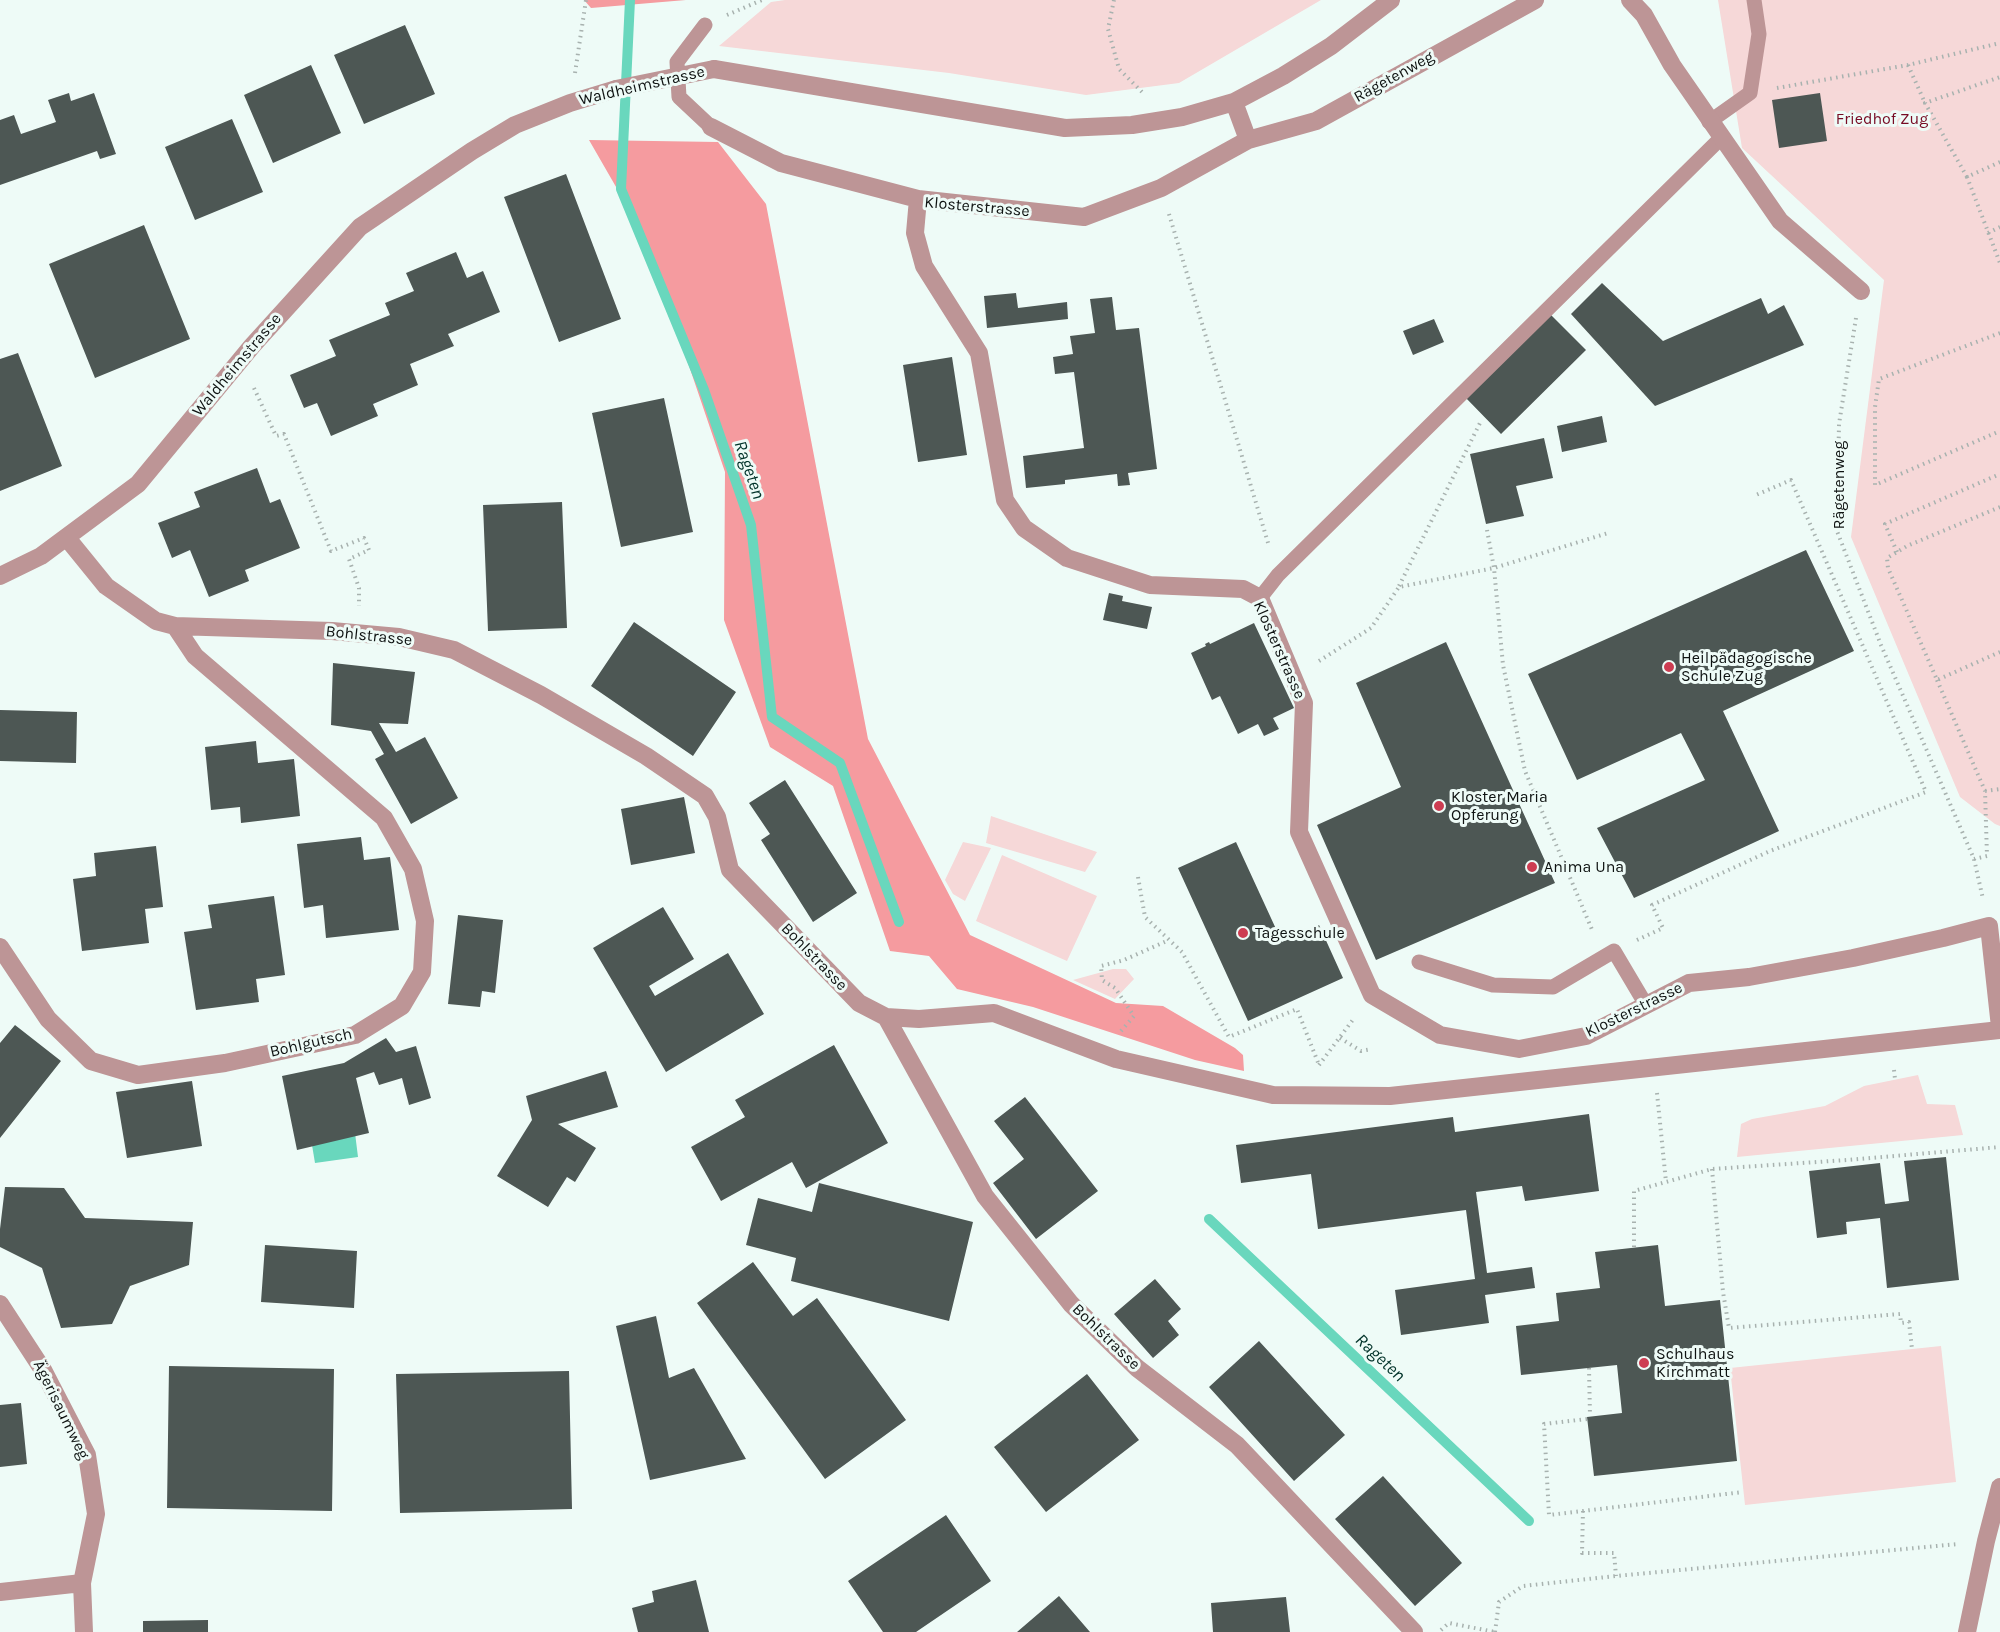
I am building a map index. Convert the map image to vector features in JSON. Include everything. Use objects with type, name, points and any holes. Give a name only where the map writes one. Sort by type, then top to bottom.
[{"type":"street","name":"Waldheimstrasse","points":[[0,576],[41,556],[138,484],[252,346],[360,227],[472,151],[515,125],[616,89],[714,69],[1065,128],[1132,126],[1182,117],[1234,102],[1283,76],[1331,46],[1391,0]]},
{"type":"street","name":"Rägetenweg","points":[[1248,140],[1316,121],[1534,0]]},
{"type":"street","points":[[1630,0],[1644,15],[1672,65],[1709,122],[1780,221],[1861,291]]},
{"type":"street","points":[[1234,102],[1248,140]]},
{"type":"street","points":[[705,122],[781,163],[918,199]]},
{"type":"street","name":"Klosterstrasse","points":[[1248,140],[1161,188],[1084,217],[918,199],[915,234],[924,266],[979,353],[1005,500],[1024,528],[1067,558],[1150,585],[1243,589],[1260,598],[1304,703],[1299,832],[1372,995],[1440,1035],[1519,1049],[1586,1036],[1689,983],[1749,976],[1853,958],[1989,926]]},
{"type":"street","name":"Bohlstrasse","points":[[67,538],[106,586],[156,621],[175,626],[332,631],[399,637],[454,650],[541,695],[646,756],[705,796],[717,817],[730,870],[859,1003],[886,1017],[985,1196],[1071,1304],[1137,1368],[1238,1445],[1414,1632]]},
{"type":"street","name":"Bohlgutsch","points":[[0,947],[48,1019],[91,1061],[138,1075],[225,1063],[355,1035],[402,1006],[422,972],[425,921],[413,869],[384,818],[195,656],[175,626]]},
{"type":"street","points":[[886,1017],[919,1019],[994,1013],[1116,1059],[1273,1095],[1390,1096],[2000,1028],[1989,926]]},
{"type":"street","name":"Ägerisaumweg","points":[[0,1304],[43,1370],[87,1455],[96,1514],[82,1582],[84,1632]]},
{"type":"street","points":[[1967,1632],[2000,1487]]},
{"type":"street","points":[[0,1592],[82,1582]]},
{"type":"lane","points":[[1709,122],[1750,93],[1759,34],[1754,0]]},
{"type":"lane","points":[[705,25],[678,62],[680,97],[705,122]]},
{"type":"lane","points":[[1260,598],[1278,575],[1721,138]]},
{"type":"lane","points":[[1419,962],[1493,985],[1553,987],[1608,954],[1646,1005]]},
{"type":"path","points":[[570,104],[586,0]]},
{"type":"path","points":[[705,25],[762,0]]},
{"type":"path","points":[[1114,0],[1108,29],[1119,69],[1146,97]]},
{"type":"path","points":[[1750,93],[1908,65],[2000,43]]},
{"type":"path","points":[[1908,65],[1925,103],[1967,177],[2000,263]]},
{"type":"path","points":[[1925,103],[2000,77]]},
{"type":"path","points":[[1967,177],[2000,162]]},
{"type":"path","points":[[1161,188],[1278,575]]},
{"type":"path","points":[[1988,233],[2000,227]]},
{"type":"path","name":"Rägetenweg","points":[[1861,291],[1839,424],[1837,531],[1881,645],[1974,859],[1989,926]]},
{"type":"path","points":[[2000,333],[1879,379],[1875,407],[1875,485],[2000,431]]},
{"type":"path","points":[[252,385],[276,436],[284,434],[331,551],[364,538],[369,550],[349,559],[360,588],[358,609]]},
{"type":"path","points":[[1319,661],[1371,628],[1398,587],[1480,423]]},
{"type":"path","points":[[1897,552],[1885,524],[2000,474]]},
{"type":"path","points":[[1487,530],[1494,567],[1503,666],[1525,771],[1592,926],[1608,954],[1663,928],[1652,905],[1770,851],[1926,792],[1791,480],[1756,495]]},
{"type":"path","points":[[1974,859],[1987,856],[1984,791],[1888,567],[1887,558],[1907,546],[2000,507]]},
{"type":"path","points":[[1398,587],[1494,567],[1608,533]]},
{"type":"path","points":[[1937,680],[2000,652]]},
{"type":"path","points":[[1984,791],[2000,789]]},
{"type":"path","points":[[1138,877],[1145,918],[1182,952],[1229,1037],[1297,1009],[1319,1065],[1372,995]]},
{"type":"path","points":[[1116,1036],[1134,1016],[1115,988],[1102,980],[1101,966],[1124,960],[1169,940]]},
{"type":"path","points":[[1340,1038],[1361,1050],[1372,1049]]},
{"type":"path","points":[[1894,1070],[1895,1079]]},
{"type":"path","points":[[1658,1096],[1666,1182]]},
{"type":"path","points":[[1634,1247],[1634,1191],[1712,1169],[2000,1147]]},
{"type":"path","points":[[1712,1169],[1729,1328],[1900,1314],[1901,1323],[1909,1322],[1912,1349]]},
{"type":"path","points":[[1589,1368],[1588,1418],[1544,1424],[1549,1515],[1743,1492]]},
{"type":"path","points":[[1583,1511],[1582,1552],[1614,1553],[1616,1576]]},
{"type":"path","points":[[1449,1623],[1495,1632],[1499,1602],[1523,1586],[1986,1541]]},
{"type":"green space","points":[[785,0],[1321,0],[1179,83],[1086,95],[949,73],[719,46],[771,2]]},
{"type":"green space","name":"Friedhof Zug","points":[[1718,0],[2000,0],[2000,826],[1960,797],[1851,537],[1884,280],[1742,148]]},
{"type":"green space","points":[[991,816],[1097,852],[1085,872],[986,843]]},
{"type":"green space","points":[[963,842],[991,848],[965,901],[953,894],[945,880]]},
{"type":"green space","points":[[1002,855],[1097,896],[1067,961],[976,921]]},
{"type":"green space","points":[[1113,969],[1126,969],[1134,979],[1115,999],[1073,980]]},
{"type":"green space","points":[[1918,1075],[1927,1104],[1955,1105],[1963,1135],[1737,1157],[1741,1124],[1752,1119],[1825,1106],[1864,1086]]},
{"type":"green space","points":[[1941,1346],[1956,1482],[1745,1505],[1730,1368]]},
{"type":"shaded area","points":[[584,0],[686,0],[591,8]]},
{"type":"shaded area","points":[[589,140],[718,142],[766,204],[868,739],[970,935],[1116,1003],[1163,1006],[1235,1048],[1243,1055],[1244,1071],[1195,1060],[1033,1007],[957,989],[929,956],[890,951],[833,786],[770,747],[724,620],[725,472],[646,239]]},
{"type":"shaded area","points":[[355,1133],[358,1157],[315,1163],[311,1139]]},
{"type":"building","points":[[405,25],[435,94],[364,124],[334,55]]},
{"type":"building","points":[[311,65],[341,133],[273,163],[244,95]]},
{"type":"building","points":[[69,93],[71,101],[94,93],[116,154],[100,159],[97,151],[0,185],[0,120],[14,115],[21,134],[56,122],[48,100]]},
{"type":"building","points":[[1820,93],[1827,141],[1779,148],[1772,100]]},
{"type":"building","points":[[232,119],[263,192],[195,220],[165,147]]},
{"type":"building","points":[[566,174],[621,319],[559,342],[504,197]]},
{"type":"building","points":[[144,225],[190,339],[95,378],[49,264]]},
{"type":"building","points":[[456,252],[467,278],[483,271],[500,312],[448,334],[454,346],[410,364],[418,385],[373,404],[378,416],[331,436],[317,403],[304,408],[290,375],[336,356],[329,340],[390,315],[385,303],[414,291],[406,273]]},
{"type":"building","points":[[1602,283],[1663,341],[1761,298],[1768,314],[1784,305],[1804,345],[1655,406],[1571,314]]},
{"type":"building","points":[[1016,293],[1018,308],[1067,302],[1068,319],[987,328],[984,296]]},
{"type":"building","points":[[1112,297],[1116,330],[1139,328],[1157,469],[1128,473],[1130,485],[1118,486],[1117,474],[1065,480],[1065,484],[1026,488],[1023,456],[1084,448],[1074,372],[1055,374],[1053,357],[1073,354],[1070,336],[1095,333],[1090,299]]},
{"type":"building","points":[[1550,314],[1586,350],[1501,434],[1465,397]]},
{"type":"building","points":[[1434,319],[1444,342],[1413,355],[1403,331]]},
{"type":"building","points":[[18,353],[62,466],[0,491],[0,359]]},
{"type":"building","points":[[952,357],[967,455],[918,462],[903,365]]},
{"type":"building","points":[[664,398],[693,532],[621,547],[592,413]]},
{"type":"building","points":[[1602,416],[1607,442],[1562,452],[1557,426]]},
{"type":"building","points":[[1544,438],[1553,478],[1516,486],[1524,516],[1486,524],[1470,454]]},
{"type":"building","points":[[257,468],[270,503],[280,499],[300,548],[245,570],[249,581],[209,597],[190,550],[172,558],[158,523],[200,507],[194,492]]},
{"type":"building","points":[[562,502],[567,628],[488,631],[483,505]]},
{"type":"building","name":"Heilpädagogische Schule Zug","points":[[1806,550],[1854,651],[1723,711],[1779,831],[1634,898],[1597,828],[1705,780],[1681,733],[1577,780],[1528,674]]},
{"type":"building","points":[[1109,593],[1123,596],[1122,601],[1152,607],[1147,629],[1103,620]]},
{"type":"building","points":[[634,622],[736,692],[693,756],[591,686]]},
{"type":"building","points":[[1254,623],[1294,708],[1273,718],[1279,729],[1264,736],[1258,724],[1238,734],[1220,696],[1212,700],[1191,653],[1206,646],[1205,644],[1209,642],[1210,644]]},
{"type":"building","name":"Kloster Maria Opferung","points":[[1446,642],[1555,883],[1376,960],[1317,825],[1401,787],[1356,683]]},
{"type":"building","points":[[333,663],[415,672],[408,724],[379,723],[396,752],[425,737],[458,798],[411,824],[375,759],[384,754],[371,731],[331,725]]},
{"type":"building","points":[[0,710],[77,712],[76,763],[0,761]]},
{"type":"building","points":[[256,741],[258,763],[294,759],[300,816],[241,823],[240,807],[211,810],[205,747]]},
{"type":"building","points":[[785,780],[857,893],[813,922],[761,840],[770,834],[749,803]]},
{"type":"building","points":[[684,797],[695,853],[631,865],[621,809]]},
{"type":"building","points":[[361,837],[364,860],[390,857],[399,930],[326,938],[323,905],[304,908],[297,844]]},
{"type":"building","name":"Tagesschule","points":[[1236,842],[1282,942],[1319,925],[1343,978],[1248,1021],[1178,868]]},
{"type":"building","points":[[156,846],[163,907],[145,909],[149,943],[82,951],[73,879],[96,876],[94,853]]},
{"type":"building","points":[[274,896],[285,975],[256,979],[259,1002],[196,1010],[184,932],[212,928],[208,905]]},
{"type":"building","points":[[663,907],[694,959],[649,986],[655,996],[728,953],[764,1014],[666,1072],[593,948]]},
{"type":"building","points":[[458,915],[503,920],[495,993],[482,991],[480,1007],[448,1004]]},
{"type":"building","points":[[15,1025],[61,1061],[0,1138],[0,1043]]},
{"type":"building","points":[[386,1038],[396,1052],[416,1046],[431,1098],[409,1105],[402,1078],[379,1085],[374,1072],[356,1078],[369,1133],[297,1150],[282,1076],[344,1063]]},
{"type":"building","points":[[834,1045],[888,1143],[806,1188],[792,1162],[721,1201],[691,1147],[745,1117],[735,1100]]},
{"type":"building","points":[[606,1071],[618,1107],[558,1124],[596,1148],[575,1182],[567,1177],[548,1207],[497,1176],[532,1120],[526,1096]]},
{"type":"building","points":[[192,1081],[202,1146],[127,1158],[116,1092]]},
{"type":"building","points":[[1025,1097],[1098,1191],[1036,1239],[993,1183],[1024,1159],[994,1121]]},
{"type":"building","points":[[1589,1114],[1599,1191],[1525,1201],[1522,1186],[1476,1192],[1487,1273],[1532,1267],[1535,1288],[1485,1295],[1489,1323],[1401,1335],[1395,1290],[1475,1279],[1466,1210],[1318,1229],[1311,1174],[1241,1183],[1236,1145],[1453,1117],[1455,1132]]},
{"type":"building","points":[[1946,1157],[1959,1280],[1887,1288],[1880,1218],[1846,1222],[1847,1234],[1817,1238],[1809,1171],[1880,1163],[1885,1204],[1909,1201],[1904,1161]]},
{"type":"building","points":[[819,1183],[973,1222],[949,1321],[791,1281],[796,1258],[746,1245],[758,1198],[812,1212]]},
{"type":"building","points":[[5,1187],[64,1188],[85,1218],[193,1222],[189,1265],[130,1286],[112,1324],[61,1328],[42,1268],[0,1247]]},
{"type":"building","points":[[265,1245],[357,1251],[354,1308],[261,1302]]},
{"type":"building","points":[[1658,1245],[1665,1306],[1720,1300],[1737,1461],[1594,1476],[1587,1417],[1622,1413],[1617,1365],[1521,1375],[1516,1326],[1559,1321],[1556,1293],[1600,1288],[1595,1252]]},
{"type":"building","points":[[753,1262],[793,1316],[817,1298],[906,1420],[825,1479],[697,1303]]},
{"type":"building","points":[[1155,1279],[1181,1309],[1168,1321],[1179,1335],[1153,1358],[1114,1314]]},
{"type":"building","points":[[656,1316],[669,1378],[694,1368],[746,1459],[650,1480],[616,1326]]},
{"type":"building","points":[[1259,1341],[1345,1435],[1294,1481],[1209,1387]]},
{"type":"building","points":[[169,1366],[334,1369],[332,1511],[167,1508]]},
{"type":"building","points":[[569,1371],[572,1509],[400,1513],[396,1374]]},
{"type":"building","points":[[1087,1374],[1139,1440],[1046,1512],[994,1447]]},
{"type":"building","points":[[21,1403],[27,1464],[0,1467],[0,1405]]},
{"type":"building","points":[[1383,1476],[1462,1563],[1415,1606],[1335,1519]]},
{"type":"building","points":[[946,1515],[991,1581],[916,1632],[883,1632],[848,1581]]},
{"type":"building","points":[[696,1580],[709,1632],[638,1632],[632,1608],[654,1602],[652,1591]]},
{"type":"building","points":[[1059,1596],[1090,1632],[1017,1632]]},
{"type":"building","points":[[1286,1597],[1290,1632],[1213,1632],[1211,1603]]},
{"type":"building","points":[[208,1620],[208,1632],[143,1632],[143,1621]]},
{"type":"waterway","name":"Rageten","points":[[630,0],[621,189],[704,390],[751,525],[772,717],[840,763],[899,922]]},
{"type":"waterway","name":"Rageten","points":[[1209,1219],[1529,1521]]},
{"type":"place","name":"Heilpädagogische Schule Zug","points":[[1669,667]]},
{"type":"place","name":"Kloster Maria Opferung","points":[[1439,806]]},
{"type":"place","name":"Anima Una","points":[[1532,867]]},
{"type":"place","name":"Tagesschule","points":[[1243,933]]},
{"type":"place","name":"Schulhaus Kirchmatt","points":[[1644,1363]]}]
